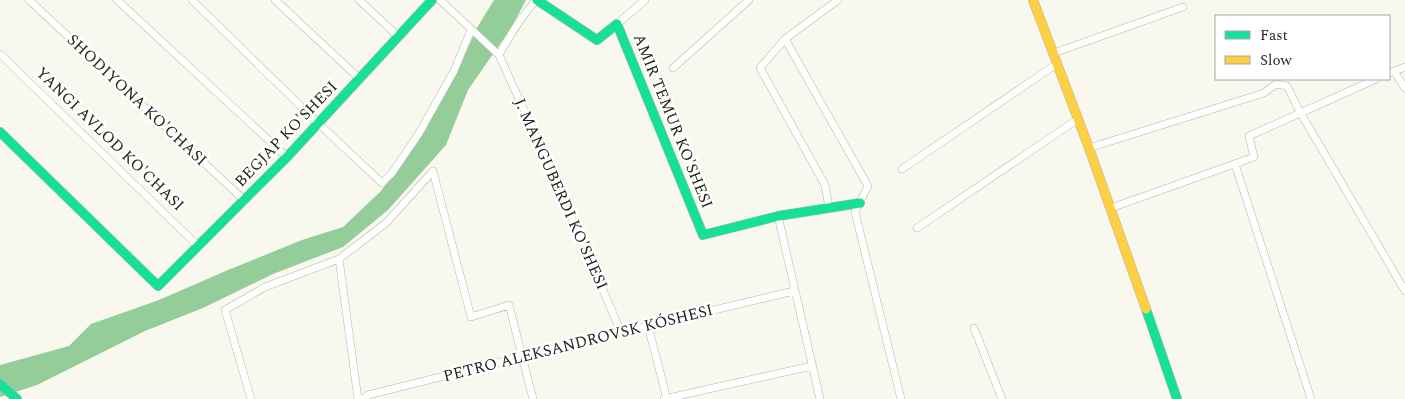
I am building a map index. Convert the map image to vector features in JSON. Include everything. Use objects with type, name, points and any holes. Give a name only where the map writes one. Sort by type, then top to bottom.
[{"type":"main road","name":"BEGJAP KO'SHESI","points":[[0,132],[158,286],[287,157],[432,0]]},
{"type":"main road","name":"AMIR TEMUR KO'SHESI","points":[[537,0],[597,40],[617,24],[703,235],[778,216]]},
{"type":"main road","points":[[1033,0],[1111,208],[1177,399]]},
{"type":"main road","points":[[778,216],[860,203]]},
{"type":"main road","points":[[0,384],[17,399]]},
{"type":"street","name":"SHODIYONA KO'CHASI","points":[[29,0],[244,200]]},
{"type":"street","points":[[117,0],[287,157]]},
{"type":"street","points":[[192,0],[382,183],[392,172],[418,134],[454,71],[473,31]]},
{"type":"street","points":[[275,0],[360,79]]},
{"type":"street","points":[[359,0],[399,37]]},
{"type":"street","points":[[440,0],[497,53],[523,15],[537,0]]},
{"type":"street","points":[[617,24],[645,0]]},
{"type":"street","points":[[673,68],[749,0]]},
{"type":"street","points":[[829,208],[825,185],[760,68],[785,39],[838,0]]},
{"type":"street","points":[[1054,53],[1183,7]]},
{"type":"street","points":[[785,39],[868,186],[856,212],[901,399]]},
{"type":"street","name":"J. MANGUBERDI KO'SHESI","points":[[497,53],[552,172],[621,332]]},
{"type":"street","name":"YANGI AVLOD KO'CHASI","points":[[0,54],[198,246]]},
{"type":"street","points":[[902,169],[1058,63]]},
{"type":"street","points":[[1405,67],[1392,72],[1405,88]]},
{"type":"street","points":[[1111,208],[1254,157],[1249,136],[1374,80]]},
{"type":"street","points":[[1089,148],[1264,92],[1276,84],[1287,86],[1300,112],[1405,291]]},
{"type":"street","points":[[917,228],[1078,119]]},
{"type":"street","points":[[1235,164],[1311,399]]},
{"type":"street","points":[[251,399],[224,310],[265,287],[339,259],[386,223],[433,171],[471,317],[509,305],[533,399]]},
{"type":"street","points":[[778,216],[820,399]]},
{"type":"street","points":[[339,259],[358,399]]},
{"type":"street","name":"PETRO ALEKSANDROVSK KÓSHESI","points":[[364,399],[368,395],[794,291]]},
{"type":"street","points":[[648,326],[666,399],[812,366]]},
{"type":"street","points":[[974,328],[1002,399]]},
{"type":"shaded area","points":[[494,0],[526,0],[511,28],[468,90],[446,145],[388,210],[343,247],[273,274],[203,308],[145,331],[37,385],[0,397],[0,365],[69,346],[91,324],[159,300],[302,240],[343,227],[381,191],[425,131],[433,112],[456,74],[478,26]]},
{"type":"traffic: fast","points":[[0,132],[158,286],[287,157],[432,0]]},
{"type":"traffic: fast","points":[[537,0],[597,40],[617,24],[703,235],[778,216],[860,203]]},
{"type":"traffic: fast","points":[[1146,309],[1177,399]]},
{"type":"traffic: fast","points":[[0,384],[17,399]]},
{"type":"traffic: slow","points":[[1033,0],[1089,148],[1146,309]]}]
